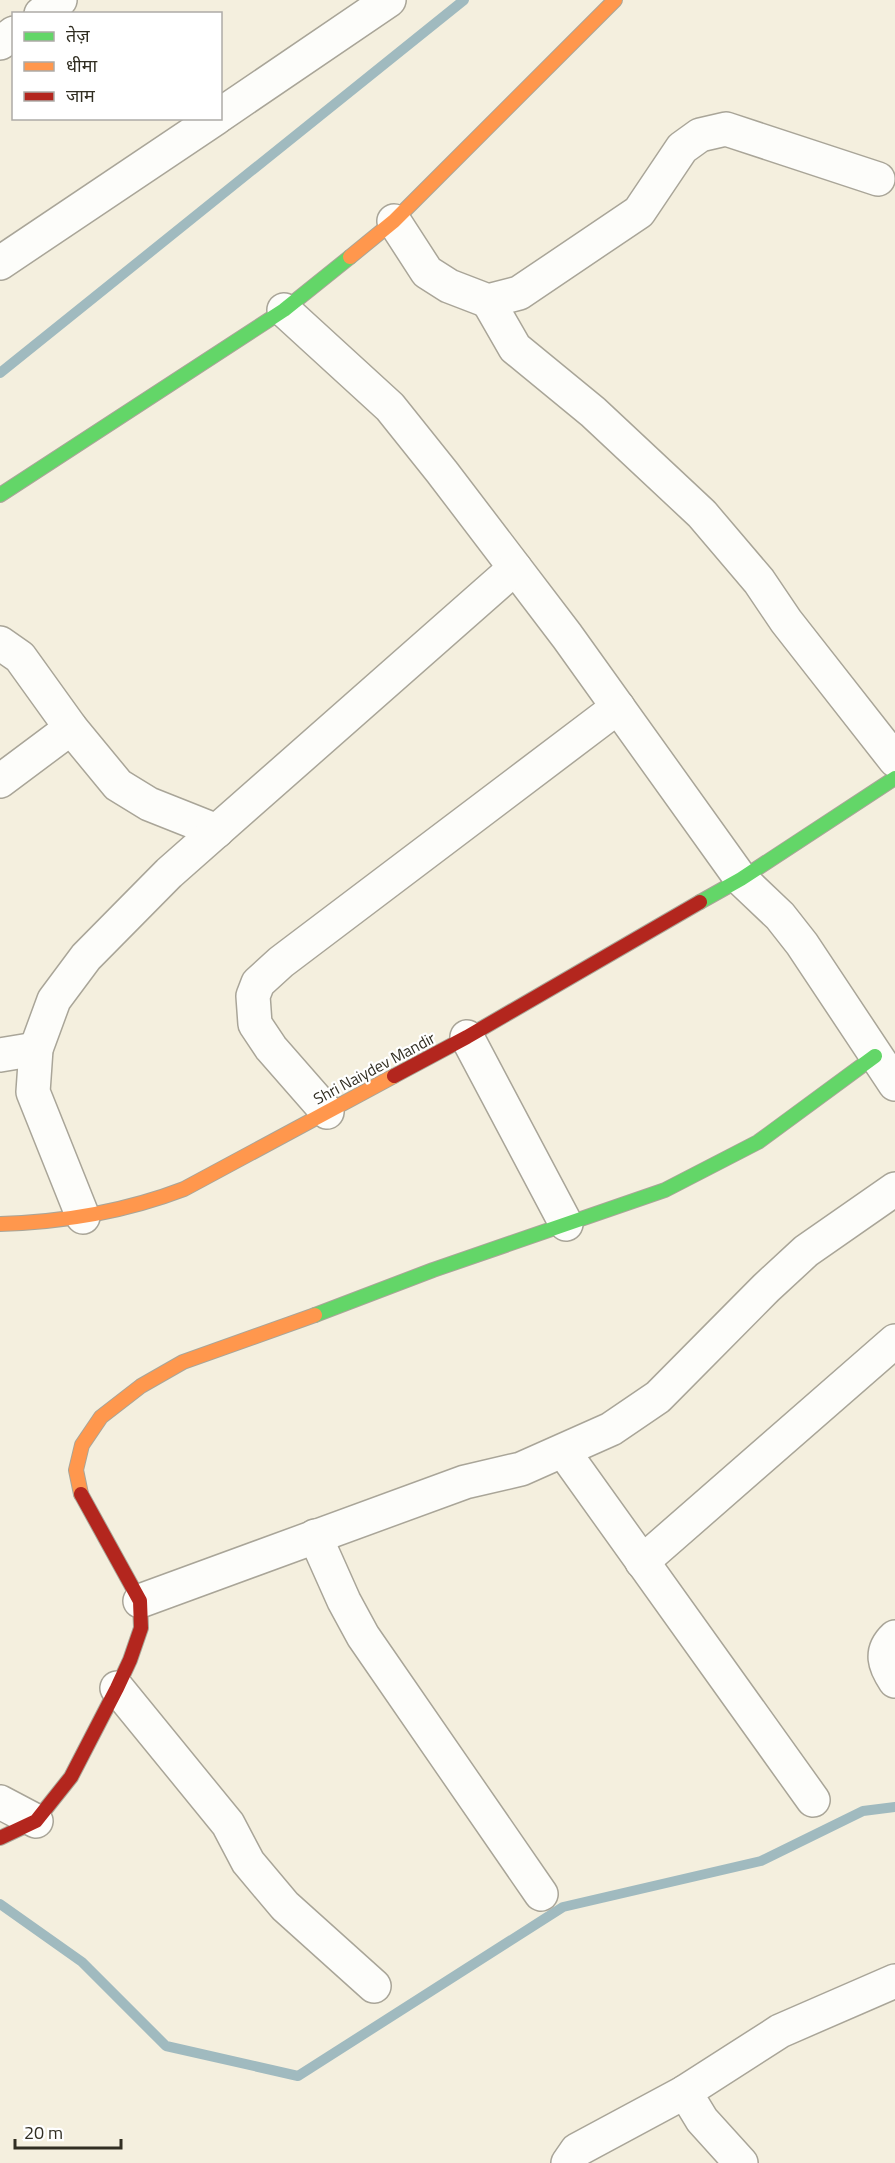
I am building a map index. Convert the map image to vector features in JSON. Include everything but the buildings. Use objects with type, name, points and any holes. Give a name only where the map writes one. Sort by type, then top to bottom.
[{"type":"street","points":[[44,12],[60,0]]},
{"type":"street","points":[[0,495],[284,310],[394,221],[615,0]]},
{"type":"street","points":[[222,114],[374,5]]},
{"type":"street","points":[[0,263],[213,120]]},
{"type":"street","points":[[394,221],[427,272],[449,286],[488,301],[519,292],[639,212],[682,148],[700,135],[726,129],[878,179]]},
{"type":"street","points":[[488,301],[515,348],[593,412],[702,514],[759,581],[786,621],[895,760]]},
{"type":"street","points":[[284,310],[390,407],[515,568],[741,879],[780,916],[802,944],[895,1084]]},
{"type":"street","points":[[82,1217],[33,1092],[36,1049],[54,1000],[86,957],[169,873],[515,568]]},
{"type":"street","points":[[7,656],[118,785],[149,804],[217,831]]},
{"type":"street","points":[[327,1112],[271,1048],[255,1024],[253,996],[258,983],[281,962],[618,708]]},
{"type":"street","points":[[0,781],[71,728]]},
{"type":"street","name":"Shri Naiydev Mandir","points":[[0,1224],[27,1224],[82,1217],[137,1206],[184,1189],[467,1037],[741,879],[895,778]]},
{"type":"street","points":[[467,1037],[566,1224]]},
{"type":"street","points":[[0,1055],[36,1049]]},
{"type":"street","points":[[0,1838],[36,1821],[71,1777],[117,1688],[141,1628],[140,1601],[81,1497],[79,1488],[76,1470],[82,1445],[101,1417],[141,1386],[183,1362],[665,1190],[758,1142],[875,1056]]},
{"type":"street","points":[[140,1601],[465,1482],[521,1469],[564,1452],[610,1429],[658,1397],[806,1251],[895,1189]]},
{"type":"street","points":[[642,1562],[895,1341]]},
{"type":"street","points":[[564,1452],[813,1800]]},
{"type":"street","points":[[315,1536],[344,1601],[363,1636],[541,1894]]},
{"type":"street","points":[[895,1637],[886,1652],[885,1665],[895,1681]]},
{"type":"street","points":[[117,1688],[228,1824],[248,1862],[285,1906],[374,1986]]},
{"type":"street","points":[[0,1802],[36,1821]]},
{"type":"street","points":[[568,2163],[577,2150],[685,2092],[780,2031],[895,1981]]},
{"type":"street","points":[[685,2092],[702,2120],[741,2163]]},
{"type":"waterway","points":[[0,373],[464,0]]},
{"type":"waterway","points":[[0,1904],[82,1962],[166,2046],[298,2076],[563,1907],[761,1861],[863,1811],[895,1807]]},
{"type":"traffic: fast","points":[[0,495],[284,310],[350,257]]},
{"type":"traffic: fast","points":[[700,902],[741,879],[895,778]]},
{"type":"traffic: fast","points":[[315,1315],[433,1270],[665,1190],[758,1142],[875,1056]]},
{"type":"traffic: slow","points":[[350,257],[394,221],[615,0]]},
{"type":"traffic: slow","points":[[0,1224],[47,1221],[116,1210],[184,1189],[394,1076]]},
{"type":"traffic: slow","points":[[81,1494],[76,1470],[82,1445],[101,1417],[141,1386],[183,1362],[315,1315]]},
{"type":"traffic: jam","points":[[394,1076],[467,1037],[700,902]]},
{"type":"traffic: jam","points":[[0,1838],[36,1821],[71,1777],[117,1688],[141,1628],[140,1601],[81,1494]]}]
